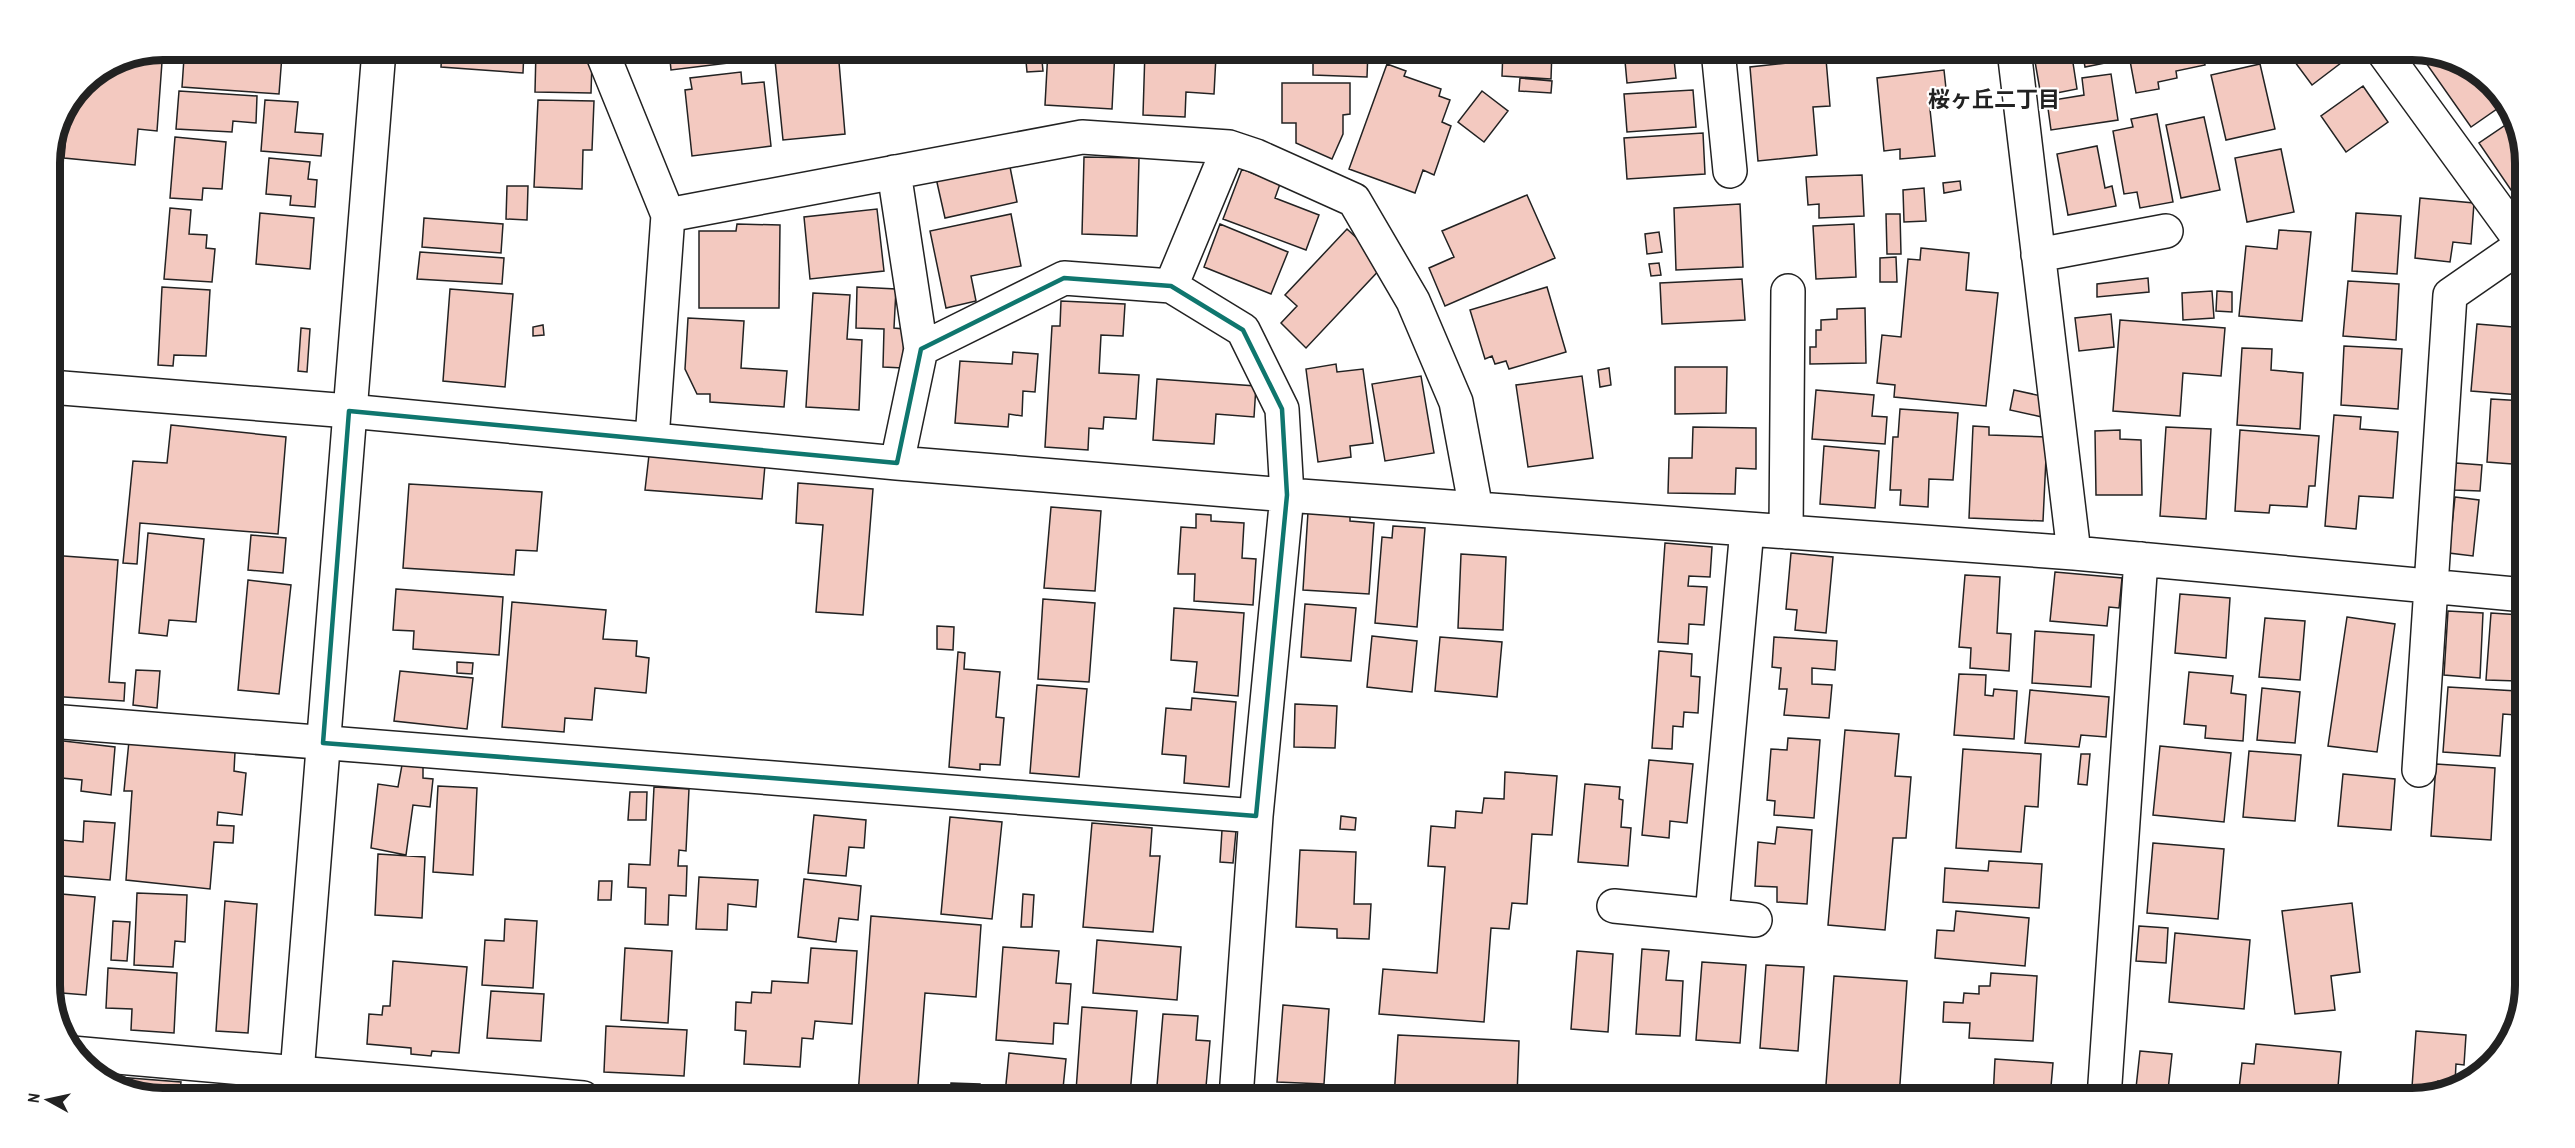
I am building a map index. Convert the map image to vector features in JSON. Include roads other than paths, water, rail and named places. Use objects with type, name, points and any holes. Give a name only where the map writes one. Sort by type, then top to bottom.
[{"type":"street","points":[[296,1086],[378,60]]},
{"type":"street","points":[[605,60],[668,215],[652,440]]},
{"type":"street","points":[[1719,60],[1730,171]]},
{"type":"street","points":[[2015,60],[2074,553]]},
{"type":"street","points":[[2389,60],[2515,232]]},
{"type":"street","points":[[668,215],[1082,137],[1229,147],[1256,156],[1354,200],[1413,301],[1456,402],[1476,509]]},
{"type":"street","points":[[1171,286],[1229,147]]},
{"type":"street","points":[[894,172],[921,349],[897,463]]},
{"type":"street","points":[[2038,255],[2166,231]]},
{"type":"street","points":[[2419,770],[2450,295],[2515,250]]},
{"type":"street","points":[[921,349],[1064,278],[1171,286],[1243,330],[1282,409],[1287,495],[1256,816],[1237,1088]]},
{"type":"street","points":[[1786,532],[1788,291]]},
{"type":"street","points":[[60,388],[350,411],[897,463],[1287,495],[2074,553],[2515,595]]},
{"type":"street","points":[[1712,915],[1747,529]]},
{"type":"street","points":[[2105,1088],[2141,560]]},
{"type":"street","points":[[60,722],[1256,816]]},
{"type":"street","points":[[1614,906],[1755,920]]},
{"type":"street","points":[[88,1055],[296,1086],[344,1088]]},
{"type":"district","name":"桜ヶ丘二丁目","points":[[1994,99]]}]
